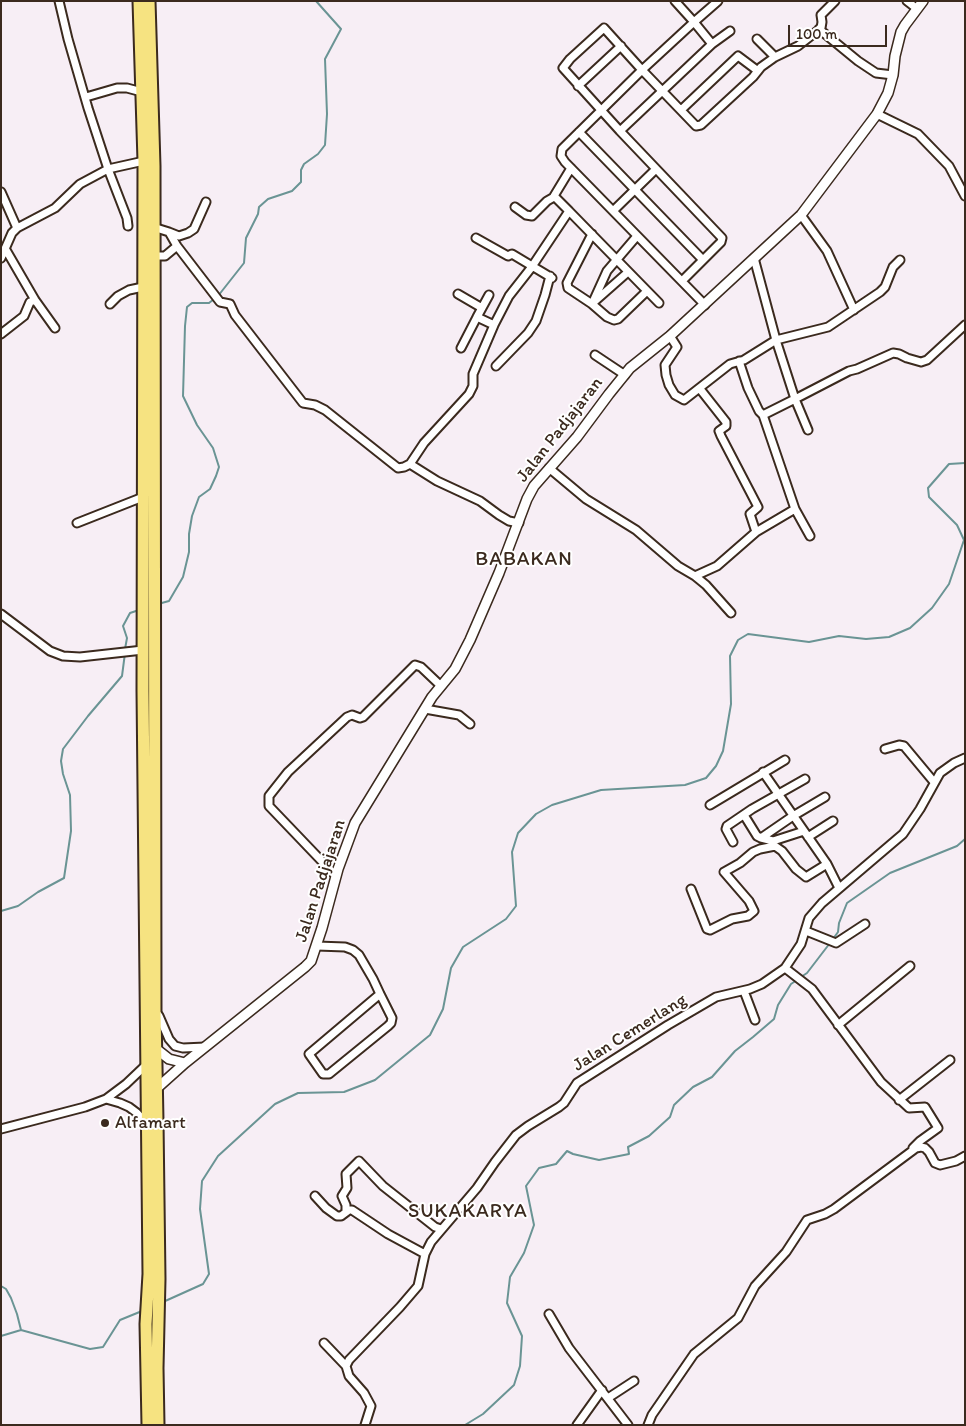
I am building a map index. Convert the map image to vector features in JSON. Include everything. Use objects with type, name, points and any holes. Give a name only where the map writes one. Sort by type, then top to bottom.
[{"type":"main road","points":[[139,1],[144,161],[143,650],[150,969],[155,1011],[156,1089],[154,1276],[148,1425]]},
{"type":"main road","points":[[149,1],[154,256],[150,969],[146,1065],[154,1276]]},
{"type":"main road","points":[[152,1324],[158,1425]]},
{"type":"street","points":[[59,1],[88,108],[108,169],[118,189],[127,216],[128,226]]},
{"type":"street","points":[[674,1],[712,44]]},
{"type":"street","points":[[705,305],[565,162],[560,153],[600,110],[718,1]]},
{"type":"street","points":[[682,281],[721,242],[722,238],[600,110],[563,68],[564,66],[603,28],[606,28],[642,70],[696,126],[701,125],[775,56],[798,46],[819,29],[822,25],[821,15],[835,1]]},
{"type":"street","points":[[907,1],[920,5]]},
{"type":"street","name":"Jalan Padjajaran","points":[[156,1089],[185,1063],[305,967],[317,946],[336,876],[354,823],[432,696],[455,669],[470,640],[534,486],[577,437],[624,375],[705,305],[801,215],[878,114],[888,93],[901,32],[920,5]]},
{"type":"street","points":[[819,29],[870,69],[893,75]]},
{"type":"street","points":[[620,131],[712,44],[730,31]]},
{"type":"street","points":[[757,39],[775,56]]},
{"type":"street","points":[[578,86],[621,46]]},
{"type":"street","points":[[681,110],[738,56],[758,71]]},
{"type":"street","points":[[86,97],[117,88],[127,88],[142,92]]},
{"type":"street","points":[[878,114],[918,134],[949,166],[965,196]]},
{"type":"street","points":[[579,132],[703,260]]},
{"type":"street","points":[[1,258],[10,237],[17,228],[55,208],[80,184],[108,169],[144,161]]},
{"type":"street","points":[[515,207],[526,215],[532,216],[547,201],[554,197],[571,168]]},
{"type":"street","points":[[613,211],[656,169]]},
{"type":"street","points":[[1,192],[10,208],[17,228]]},
{"type":"street","points":[[554,197],[659,303]]},
{"type":"street","points":[[153,227],[179,236],[188,233],[194,229],[206,202]]},
{"type":"street","points":[[169,232],[177,246],[220,302],[230,304],[235,315],[303,402],[325,410],[398,468],[410,464],[424,443],[468,394],[473,386],[473,374],[509,296],[569,212]]},
{"type":"street","points":[[801,215],[828,251],[854,310]]},
{"type":"street","points":[[127,216],[144,216]]},
{"type":"street","points":[[592,234],[567,286],[607,317],[616,320],[647,291]]},
{"type":"street","points":[[592,304],[601,282],[616,260],[637,236]]},
{"type":"street","points":[[476,238],[508,256],[512,254],[551,277],[536,321],[528,333],[496,366]]},
{"type":"street","points":[[154,256],[165,256],[177,246]]},
{"type":"street","points":[[6,250],[34,300],[54,328]]},
{"type":"street","points":[[754,258],[776,340],[808,430]]},
{"type":"street","points":[[670,336],[676,347],[665,365],[669,385],[676,395],[684,400],[700,389],[722,369],[744,360],[776,340],[828,327],[880,292],[887,283],[893,267],[900,260]]},
{"type":"street","points":[[592,304],[628,272]]},
{"type":"street","points":[[110,304],[128,290],[144,287]]},
{"type":"street","points":[[458,294],[482,308]]},
{"type":"street","points":[[461,348],[489,294]]},
{"type":"street","points":[[1,334],[24,316],[30,302],[34,300]]},
{"type":"street","points":[[478,317],[494,325]]},
{"type":"street","points":[[763,415],[849,371],[893,354],[899,354],[921,362],[927,360],[965,325]]},
{"type":"street","points":[[595,355],[624,375]]},
{"type":"street","points":[[739,361],[748,388],[759,411],[763,415],[795,508],[810,536]]},
{"type":"street","points":[[700,389],[726,422],[726,426],[719,432],[720,436],[758,507],[750,514],[756,532]]},
{"type":"street","points":[[410,464],[437,481],[480,501],[509,521],[519,523]]},
{"type":"street","points":[[549,468],[586,499],[636,530],[678,566],[695,576],[706,585],[731,614]]},
{"type":"street","points":[[77,523],[143,497]]},
{"type":"street","points":[[695,576],[717,566],[756,532],[795,508]]},
{"type":"street","points":[[1,614],[50,651],[63,656],[80,657],[143,650]]},
{"type":"street","points":[[336,876],[269,806],[269,796],[288,772],[347,717],[352,714],[360,718],[364,717],[415,665],[421,667],[441,686]]},
{"type":"street","points":[[425,708],[459,715],[470,724]]},
{"type":"street","points":[[885,749],[899,745],[904,746],[934,782]]},
{"type":"street","name":"Jalan Cemerlang","points":[[346,1366],[349,1360],[418,1286],[425,1254],[431,1242],[477,1188],[516,1135],[559,1107],[577,1083],[706,1002],[762,984],[785,968],[801,944],[809,918],[822,903],[903,834],[920,809],[940,773],[965,758]]},
{"type":"street","points":[[710,806],[785,760]]},
{"type":"street","points":[[763,772],[827,864],[840,888]]},
{"type":"street","points":[[733,842],[726,828],[777,794],[805,779]]},
{"type":"street","points":[[761,838],[825,797]]},
{"type":"street","points":[[744,815],[757,836],[773,841],[806,834],[832,821]]},
{"type":"street","points":[[691,889],[707,929],[710,930],[732,919],[748,916],[754,912],[749,901],[724,872],[740,863],[753,852],[775,846],[806,877],[827,864]]},
{"type":"street","points":[[806,931],[836,943],[865,924]]},
{"type":"street","points":[[317,946],[335,946],[353,950],[359,956],[380,994],[392,1018],[391,1023],[329,1074],[323,1074],[309,1054],[380,994]]},
{"type":"street","points":[[838,1025],[910,966]]},
{"type":"street","points":[[648,1425],[652,1415],[694,1354],[738,1318],[755,1286],[786,1252],[803,1224],[811,1218],[834,1210],[912,1150],[938,1127],[925,1107],[909,1108],[881,1082],[812,989],[785,968]]},
{"type":"street","points":[[744,991],[755,1020]]},
{"type":"street","points":[[155,1011],[160,1016],[169,1039],[175,1046],[183,1048],[205,1047]]},
{"type":"street","points":[[155,1048],[169,1059],[185,1063]]},
{"type":"street","points":[[899,1100],[950,1060]]},
{"type":"street","points":[[1,1129],[85,1107],[106,1099],[126,1084],[146,1065]]},
{"type":"street","points":[[106,1099],[120,1102],[129,1107],[147,1125]]},
{"type":"street","points":[[912,1150],[921,1147],[925,1148],[935,1163],[940,1166],[965,1156]]},
{"type":"street","points":[[346,1212],[346,1205],[342,1196],[347,1188],[346,1174],[359,1161],[383,1186],[435,1227],[441,1229]]},
{"type":"street","points":[[315,1196],[337,1216],[352,1210],[388,1234],[425,1254]]},
{"type":"street","points":[[549,1314],[569,1348],[628,1425]]},
{"type":"street","points":[[324,1343],[346,1366],[349,1376],[369,1400],[370,1406],[365,1425]]},
{"type":"street","points":[[608,1398],[634,1380]]},
{"type":"street","points":[[577,1425],[602,1390]]},
{"type":"waterway","points":[[218,296],[244,263],[246,238],[258,214],[259,207],[268,199],[292,191],[301,182],[301,170],[304,164],[318,154],[325,145],[327,114],[325,59],[341,29],[316,1]]},
{"type":"waterway","points":[[158,604],[169,601],[183,577],[189,552],[192,516],[199,497],[210,489],[219,467],[213,448],[197,425],[183,396],[187,307],[192,303],[209,303],[214,299]]},
{"type":"waterway","points":[[163,1302],[203,1284],[209,1274],[200,1209],[202,1181],[218,1156],[275,1104],[298,1093],[344,1092],[375,1080],[430,1035],[443,1009],[451,968],[463,947],[506,919],[516,906],[512,852],[518,833],[536,814],[552,805],[601,790],[685,785],[706,778],[716,766],[723,751],[731,704],[730,656],[738,640],[748,634],[809,642],[839,636],[866,639],[889,637],[910,628],[932,608],[949,584],[964,540],[957,525],[929,497],[928,488],[949,464],[965,463]]},
{"type":"waterway","points":[[125,649],[127,638],[123,626],[130,613],[139,610]]},
{"type":"waterway","points":[[1,911],[18,906],[38,892],[64,878],[71,831],[70,795],[61,761],[63,749],[122,676],[125,653]]},
{"type":"waterway","points":[[833,939],[838,932],[839,923],[847,903],[890,873],[957,846],[965,839]]},
{"type":"waterway","points":[[801,977],[807,973],[830,943]]},
{"type":"waterway","points":[[465,1425],[483,1414],[514,1385],[520,1366],[522,1336],[507,1303],[510,1277],[524,1253],[534,1225],[526,1186],[539,1168],[556,1164],[567,1151],[599,1160],[629,1154],[628,1147],[649,1136],[670,1117],[674,1105],[693,1087],[712,1077],[735,1051],[774,1019],[778,1005],[791,984],[797,980]]},
{"type":"waterway","points":[[1,1286],[6,1289],[11,1298],[21,1330]]},
{"type":"waterway","points":[[1,1336],[21,1330],[90,1349],[103,1347],[120,1320],[142,1311]]},
{"type":"place","name":"Alfamart","points":[[105,1123]]},
{"type":"district","name":"BABAKAN","points":[[524,560]]},
{"type":"district","name":"SUKAKARYA","points":[[468,1212]]}]
